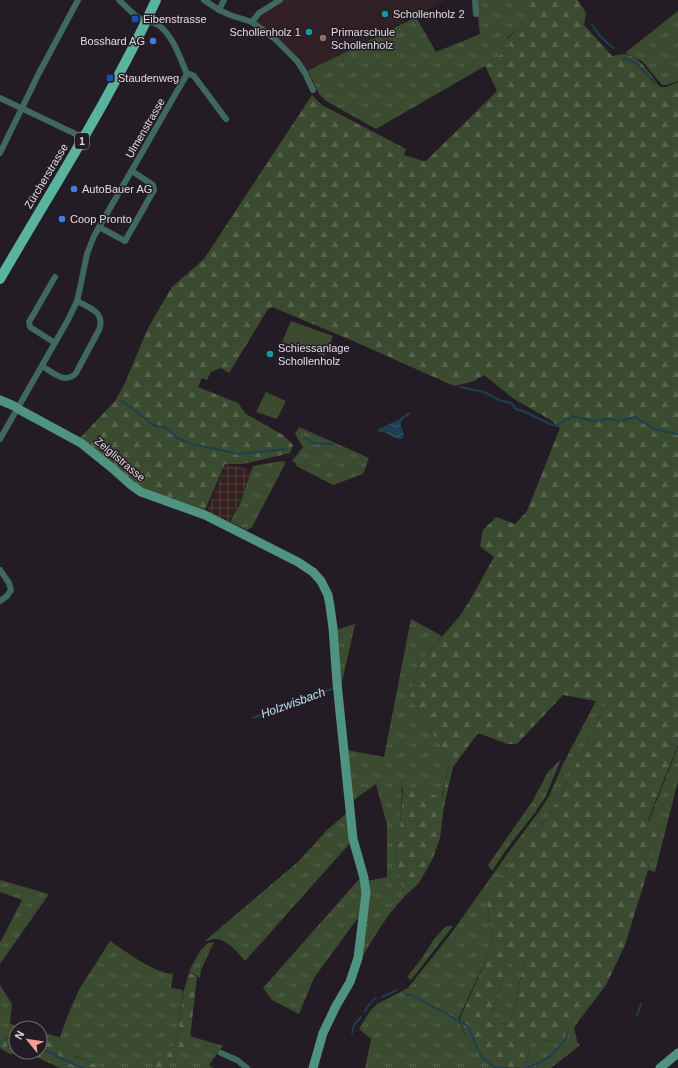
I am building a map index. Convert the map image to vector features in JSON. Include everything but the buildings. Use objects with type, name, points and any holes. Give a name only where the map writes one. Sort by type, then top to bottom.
[{"type":"main road","name":"Zürcherstrasse","points":[[0,278],[84,138],[123,68],[156,0]]},
{"type":"street","points":[[0,152],[41,67],[78,0]]},
{"type":"street","points":[[119,0],[139,18],[152,22],[160,27],[170,37],[187,74],[194,76],[226,119]]},
{"type":"street","points":[[204,0],[219,10],[252,22],[275,39],[297,61],[305,73],[313,90]]},
{"type":"street","points":[[219,10],[224,0]]},
{"type":"street","points":[[252,22],[259,13],[280,0]]},
{"type":"street","points":[[475,0],[476,14]]},
{"type":"street","name":"Ulmenstrasse","points":[[0,439],[68,320],[77,300],[88,254],[99,226],[187,74]]},
{"type":"street","points":[[0,98],[84,138]]},
{"type":"street","name":"Ulmenstrasse","points":[[99,226],[125,241],[154,190],[153,185],[132,171]]},
{"type":"street","points":[[55,277],[29,322],[30,327],[55,343]]},
{"type":"street","points":[[42,366],[60,377],[64,378],[73,376],[99,330],[101,320],[98,313],[77,300]]},
{"type":"street","name":"Zelglistrasse","points":[[0,400],[81,443],[141,492],[205,515],[298,562],[313,572],[328,595],[333,628],[352,839],[364,878],[366,893],[358,958],[350,982],[322,1033],[313,1068]]},
{"type":"street","points":[[0,570],[9,583],[11,590],[7,596],[0,601]]},
{"type":"street","points":[[660,1068],[678,1053]]},
{"type":"street","points":[[221,1054],[237,1060],[247,1068]]},
{"type":"shaded area","name":"Primarschule Schollenholz","points":[[280,0],[446,0],[305,73],[297,61],[252,22],[259,13]]},
{"type":"shaded area","points":[[226,464],[252,470],[240,503],[229,522],[207,511]]},
{"type":"green space","points":[[476,0],[520,0],[534,15],[507,38],[510,48],[485,66],[376,129],[326,101],[319,94],[308,71],[416,17],[436,52],[480,34]]},
{"type":"green space","points":[[520,0],[578,0],[586,13],[584,25],[612,56],[624,54],[633,57],[646,68],[660,87],[667,87],[678,82],[678,745],[648,820],[656,823],[656,844],[625,945],[606,985],[574,1027],[577,1041],[568,1048],[562,1047],[556,1040],[531,1042],[523,1067],[494,1068],[474,1053],[459,1021],[493,944],[486,896],[553,810],[607,703],[563,695],[517,744],[507,744],[478,733],[453,767],[444,806],[440,838],[432,860],[419,883],[404,897],[395,852],[400,828],[403,786],[442,797],[450,761],[410,696],[419,663],[459,617],[494,557],[480,546],[483,530],[496,517],[515,524],[527,511],[560,428],[549,419],[514,399],[484,375],[474,381],[454,386],[272,307],[268,309],[229,373],[221,368],[211,372],[207,380],[202,378],[198,387],[238,403],[246,414],[283,435],[293,445],[290,453],[243,464],[225,464],[205,510],[147,490],[135,484],[80,438],[115,401],[125,383],[148,328],[172,287],[204,259],[312,95],[322,105],[406,149],[404,155],[426,161],[497,91],[485,66],[510,48],[507,39],[533,15]],"holes":[[[510,957],[524,961],[510,1024],[489,1022]]]},
{"type":"green space","points":[[678,11],[678,81],[667,85],[662,85],[642,61],[625,53]]},
{"type":"green space","points":[[291,321],[333,336],[325,356],[282,342]]},
{"type":"green space","points":[[266,392],[286,401],[277,419],[256,412]]},
{"type":"green space","points":[[299,427],[369,458],[363,474],[333,485],[296,466],[297,464],[292,461],[303,447],[295,434]]},
{"type":"green space","points":[[282,461],[285,462],[284,466],[252,527],[247,530],[230,522],[240,504],[253,466]]},
{"type":"green space","points":[[411,619],[442,636],[419,663],[410,696],[450,761],[441,798],[402,786],[400,828],[395,852],[404,897],[381,926],[362,958],[367,881],[387,877],[387,825],[376,784],[351,802],[346,750],[384,757]]},
{"type":"green space","points":[[355,624],[340,691],[336,630]]},
{"type":"green space","points":[[596,701],[607,703],[553,810],[486,896],[493,944],[458,1020],[474,1053],[494,1068],[365,1068],[371,1039],[359,1029],[370,1011],[377,1004],[408,988],[450,935],[549,796],[564,762]]},
{"type":"green space","points":[[678,747],[678,781],[655,872],[648,870],[656,844],[656,823],[649,820]]},
{"type":"green space","points":[[561,759],[546,796],[492,871],[488,865],[532,802],[548,772]]},
{"type":"green space","points":[[347,813],[351,842],[245,961],[224,941],[215,939],[205,941],[299,861],[327,830]]},
{"type":"green space","points":[[361,877],[364,893],[360,921],[357,919],[314,978],[299,1014],[272,1000],[263,988]]},
{"type":"green space","points":[[0,880],[49,894],[0,964],[0,943],[22,900],[0,892]]},
{"type":"green space","points":[[446,926],[453,926],[411,980],[407,977],[422,958],[434,939]]},
{"type":"green space","points":[[110,941],[149,966],[165,973],[173,974],[171,988],[183,990],[177,1040],[173,1046],[159,1057],[153,1068],[102,1068],[74,1056],[58,1042],[48,1039],[48,1034],[60,1037],[80,988]]},
{"type":"green space","points":[[214,942],[201,970],[200,978],[189,971],[200,951],[208,943]]},
{"type":"green space","points":[[510,957],[524,960],[510,1024],[489,1022]]},
{"type":"green space","points":[[189,972],[197,977],[189,1046],[166,1068],[153,1068],[159,1057],[173,1046],[177,1040],[183,994]]},
{"type":"green space","points":[[0,985],[12,1004],[10,1020],[8,1020],[8,1037],[0,1041]]},
{"type":"green space","points":[[190,1036],[223,1046],[209,1065],[213,1068],[166,1068],[188,1046]]},
{"type":"green space","points":[[8,1038],[8,1053],[0,1048],[0,1041]]},
{"type":"green space","points":[[48,1039],[58,1042],[75,1057],[88,1061],[102,1068],[60,1068],[43,1060],[48,1060]]},
{"type":"green space","points":[[556,1040],[562,1047],[568,1048],[577,1041],[580,1045],[551,1068],[504,1068],[523,1067],[527,1059],[531,1042]]},
{"type":"water","points":[[409,412],[410,414],[401,422],[401,427],[404,434],[402,439],[383,432],[377,432],[379,429],[398,420]]},
{"type":"waterway","points":[[592,25],[600,36],[613,48]]},
{"type":"waterway","points":[[622,58],[635,62],[655,83]]},
{"type":"waterway","points":[[460,387],[484,392],[499,400],[511,403],[516,409],[556,426],[572,416],[593,421],[609,419],[620,421],[635,417],[654,429],[678,434]]},
{"type":"waterway","points":[[122,401],[132,408]]},
{"type":"waterway","points":[[135,410],[153,425],[166,428],[177,438],[192,444],[239,454],[287,449]]},
{"type":"waterway","points":[[304,437],[313,443],[333,444]]},
{"type":"waterway","name":"Holzwisbach","points":[[253,718],[304,698],[332,689]]},
{"type":"waterway","points":[[382,997],[397,990]]},
{"type":"waterway","points":[[405,992],[407,995],[414,996],[468,1026],[480,1055],[494,1067],[507,1068]]},
{"type":"waterway","points":[[365,1011],[371,1002],[376,998]]},
{"type":"waterway","points":[[637,1016],[641,1004]]},
{"type":"waterway","points":[[352,1033],[354,1025],[361,1017]]},
{"type":"waterway","points":[[525,1068],[536,1064],[553,1054],[567,1036],[567,1032]]},
{"type":"waterway","points":[[48,1052],[83,1068]]},
{"type":"place","name":"Schollenholz 2","points":[[385,14]]},
{"type":"place","name":"Eibenstrasse","points":[[135,19]]},
{"type":"place","name":"Schollenholz 1","points":[[309,32]]},
{"type":"place","name":"Primarschule Schollenholz","points":[[323,38]]},
{"type":"place","name":"Bosshard AG","points":[[153,41]]},
{"type":"place","name":"Staudenweg","points":[[110,78]]},
{"type":"place","name":"AutoBauer AG","points":[[74,189]]},
{"type":"place","name":"Coop Pronto","points":[[62,219]]},
{"type":"place","name":"Schiessanlage Schollenholz","points":[[270,354]]}]
